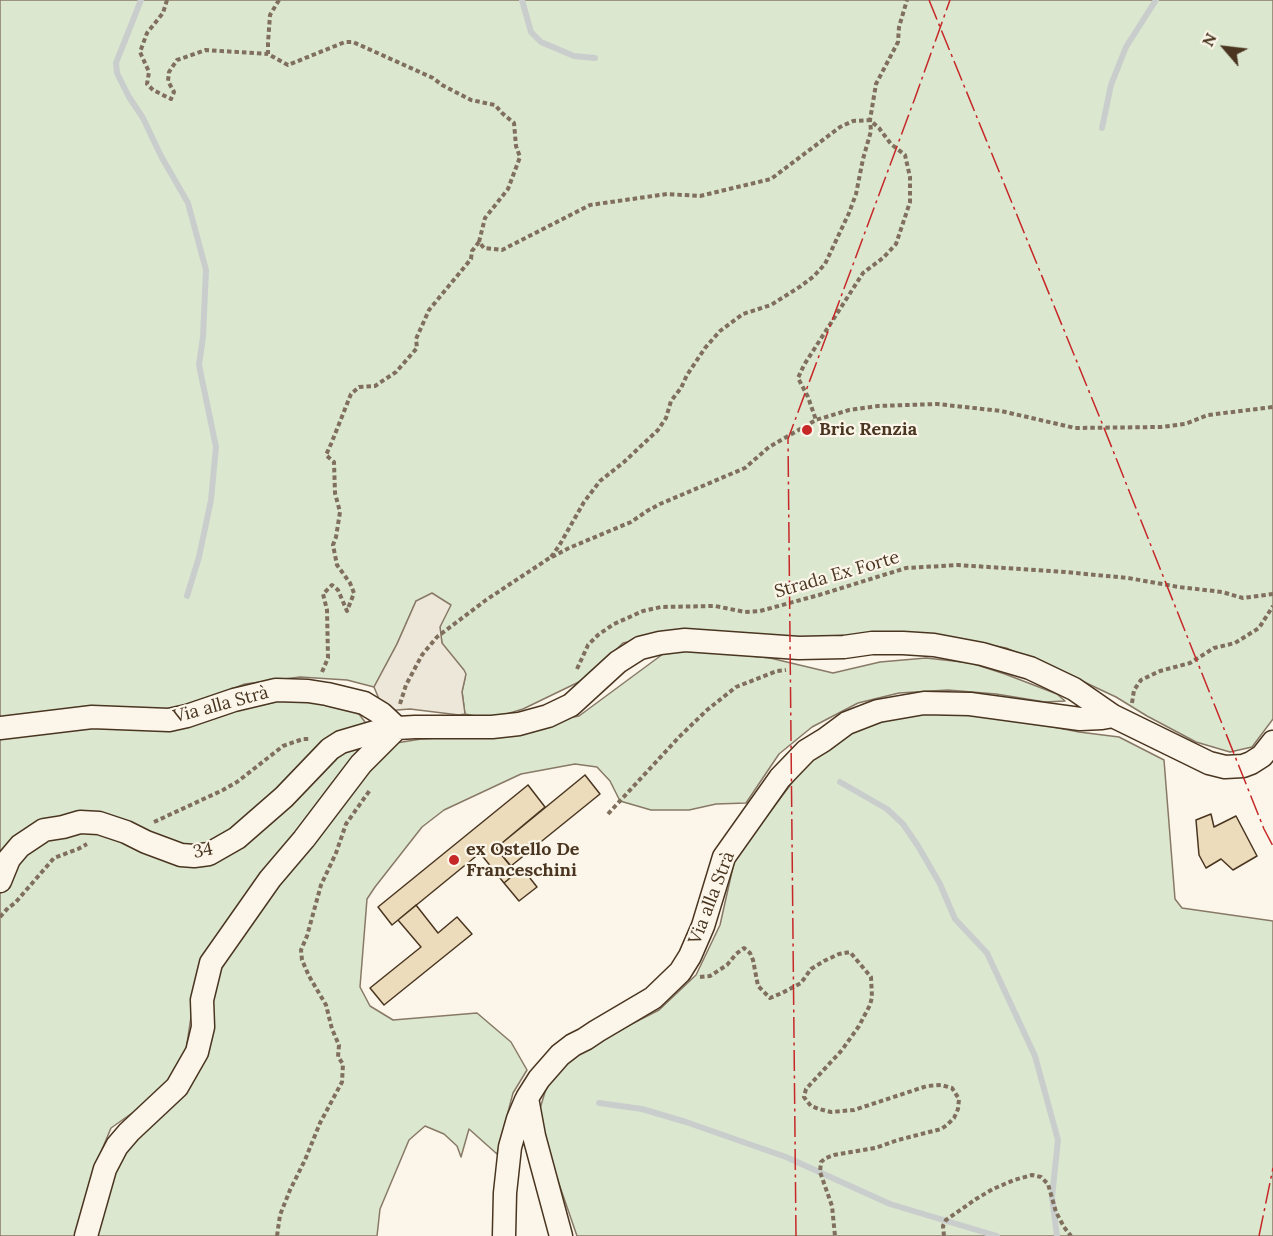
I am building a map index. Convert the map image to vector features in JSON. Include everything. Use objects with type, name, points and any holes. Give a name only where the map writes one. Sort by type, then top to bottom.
[{"type":"street","name":"Via alla Strà","points":[[0,728],[92,717],[169,720],[276,690],[317,692],[364,703],[382,714],[397,728],[492,727],[519,724],[548,716],[572,705],[618,662],[640,648],[685,640],[799,648],[844,647],[872,643],[934,645],[982,654],[1030,668],[1074,689],[1113,716],[1209,763],[1225,767],[1251,764],[1262,756],[1273,742]]},
{"type":"street","name":"Via alla Strà","points":[[504,1236],[505,1193],[510,1147],[518,1119],[539,1078],[560,1055],[573,1045],[653,999],[680,972],[703,926],[724,857],[780,778],[806,751],[847,723],[878,711],[924,703],[970,704],[1080,719],[1113,716]]},
{"type":"street","name":"34","points":[[0,881],[9,859],[21,846],[44,830],[80,822],[99,823],[172,852],[194,856],[209,854],[228,844],[245,831],[284,797],[335,746],[375,732],[397,728]]},
{"type":"street","points":[[86,1236],[105,1169],[117,1146],[177,1086],[197,1053],[203,1027],[202,1000],[211,963],[270,879],[304,839],[361,764],[397,728]]},
{"type":"street","points":[[527,1098],[534,1136],[561,1236]]},
{"type":"path","points":[[167,0],[162,13],[147,33],[140,52],[149,72],[147,84],[153,90],[171,99],[174,92],[168,81],[177,60],[206,50],[268,54],[288,65],[345,42],[353,42],[433,78],[471,100],[495,105],[514,123],[516,146],[520,158],[508,189],[485,218],[478,242],[472,250],[471,259],[429,310],[416,339],[417,348],[396,372],[375,386],[359,387],[351,394],[326,455],[334,462],[335,493],[340,512],[333,545],[337,565],[354,593],[347,610],[338,590],[332,585],[323,594],[327,610],[328,658],[318,680],[317,692]]},
{"type":"path","points":[[268,54],[270,15],[279,0]]},
{"type":"path","points":[[548,559],[559,546],[584,502],[600,481],[658,430],[666,418],[671,400],[681,388],[705,348],[720,331],[743,314],[771,305],[801,286],[825,264],[856,194],[871,131],[870,120],[876,84],[898,42],[899,27],[907,0]]},
{"type":"path","points":[[478,242],[484,248],[502,250],[590,205],[667,194],[700,196],[771,179],[840,127],[853,121],[870,120],[891,144],[905,154],[910,177],[910,202],[896,244],[883,258],[863,273],[798,378],[816,420]]},
{"type":"path","points":[[397,728],[398,712],[406,685],[422,655],[437,637],[486,600],[548,559],[631,522],[660,504],[745,468],[769,447],[816,420],[849,410],[878,406],[937,404],[1001,411],[1075,428],[1161,427],[1185,424],[1208,415],[1273,407]]},
{"type":"path","name":"Strada Ex Forte","points":[[572,705],[577,669],[588,645],[614,624],[644,611],[662,607],[715,606],[745,612],[760,611],[906,568],[958,565],[1065,572],[1128,578],[1179,588],[1222,592],[1243,598],[1273,594]]},
{"type":"path","points":[[1138,727],[1132,702],[1134,690],[1142,680],[1160,671],[1190,663],[1214,648],[1235,643],[1259,628],[1273,606]]},
{"type":"path","points":[[608,814],[707,710],[736,687],[777,671],[788,670]]},
{"type":"path","points":[[126,832],[156,821],[223,790],[237,782],[283,746],[303,739],[312,739],[335,746]]},
{"type":"path","points":[[277,1236],[280,1215],[290,1190],[320,1123],[342,1082],[343,1064],[338,1057],[339,1045],[326,1005],[309,976],[302,960],[301,950],[321,885],[346,824],[371,787]]},
{"type":"path","points":[[0,917],[54,858],[89,843]]},
{"type":"path","points":[[680,972],[699,977],[710,976],[727,965],[744,948],[750,952],[753,960],[758,986],[770,998],[801,983],[811,969],[839,954],[850,952],[871,977],[870,1005],[842,1050],[806,1089],[804,1097],[806,1101],[811,1106],[831,1112],[854,1110],[927,1086],[940,1085],[952,1088],[959,1099],[954,1118],[941,1129],[875,1148],[834,1155],[821,1162],[820,1172],[832,1206],[835,1236]]},
{"type":"path","points":[[944,1236],[943,1226],[946,1220],[975,1199],[1014,1180],[1032,1175],[1041,1177],[1048,1184],[1056,1212],[1071,1236]]},
{"type":"green space","points":[[0,0],[1273,0],[1273,719],[1252,747],[1230,752],[1196,742],[1116,697],[1006,648],[941,636],[826,640],[650,637],[623,643],[585,679],[523,709],[490,719],[465,714],[462,691],[465,678],[442,644],[440,627],[416,601],[374,687],[347,680],[300,677],[245,684],[178,709],[0,718]]},
{"type":"green space","points":[[695,650],[770,658],[833,673],[880,662],[926,658],[971,663],[1057,694],[1065,701],[1045,702],[996,694],[948,690],[899,693],[858,703],[812,727],[779,754],[746,803],[716,804],[689,810],[651,810],[620,801],[610,781],[597,767],[575,764],[521,774],[444,810],[422,827],[367,899],[360,987],[370,1006],[393,1020],[477,1013],[511,1042],[527,1070],[513,1093],[497,1154],[469,1129],[461,1157],[457,1146],[444,1134],[425,1126],[409,1140],[380,1209],[377,1236],[93,1236],[122,1150],[183,1093],[216,966],[390,744],[421,739],[474,736],[579,716],[667,651]]},
{"type":"green space","points":[[261,699],[332,701],[359,714],[368,726],[362,746],[243,904],[194,997],[186,1050],[173,1077],[152,1099],[111,1128],[93,1171],[77,1236],[0,1236],[0,735]]},
{"type":"green space","points":[[917,712],[987,714],[1079,732],[1119,737],[1164,760],[1175,899],[1182,908],[1273,921],[1273,1236],[577,1236],[556,1175],[539,1112],[548,1082],[568,1059],[659,1010],[696,975],[720,925],[735,858],[810,759],[857,729]]},
{"type":"shaded area","points":[[432,593],[451,605],[440,627],[442,643],[466,674],[462,692],[465,714],[410,709],[384,711],[374,687],[416,601]]},
{"type":"building","points":[[585,775],[600,794],[511,866],[496,848]]},
{"type":"building","name":"ex Ostello De Franceschini","points":[[528,785],[545,807],[496,848],[516,873],[504,883],[480,853],[392,925],[378,907]]},
{"type":"building","points":[[1211,814],[1214,827],[1236,816],[1257,856],[1233,870],[1221,859],[1206,868],[1199,855],[1196,820]]},
{"type":"building","points":[[522,868],[537,887],[519,901],[504,883]]},
{"type":"building","points":[[416,905],[438,933],[457,917],[472,934],[384,1005],[370,988],[421,947],[398,920]]},
{"type":"waterway","points":[[141,0],[116,63],[117,73],[188,203],[206,270],[203,337],[199,365],[216,447],[211,500],[199,557],[187,596]]},
{"type":"waterway","points":[[522,0],[531,32],[541,42],[574,56],[595,58]]},
{"type":"waterway","points":[[1102,128],[1111,85],[1126,47],[1156,0]]},
{"type":"waterway","points":[[840,782],[887,809],[903,824],[940,884],[955,919],[987,953],[1035,1056],[1058,1140],[1052,1197],[1057,1236]]},
{"type":"waterway","points":[[599,1103],[642,1109],[686,1122],[786,1157],[890,1204],[997,1236]]},
{"type":"power","points":[[929,0],[1104,428],[1264,829],[1273,846]]},
{"type":"power","points":[[796,1236],[788,439],[950,0]]},
{"type":"power","points":[[1259,1236],[1273,1168]]},
{"type":"place","name":"Bric Renzia","points":[[807,430]]},
{"type":"place","name":"ex Ostello De Franceschini","points":[[454,860]]}]
